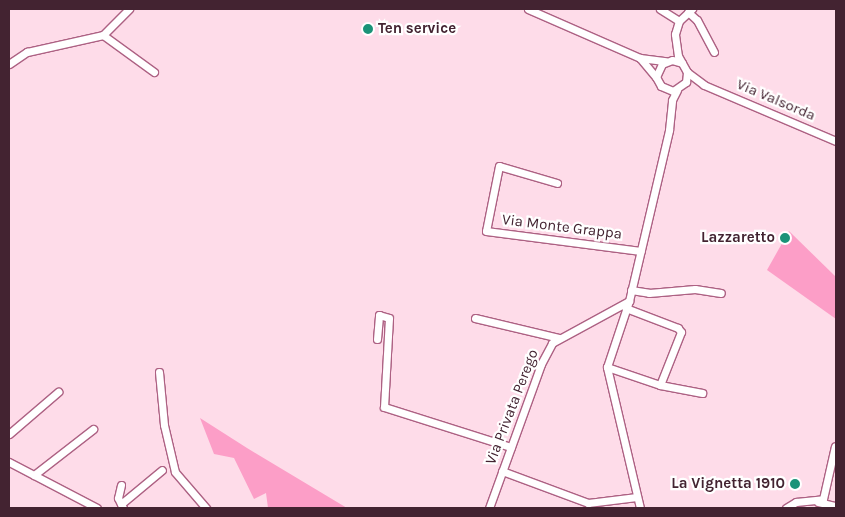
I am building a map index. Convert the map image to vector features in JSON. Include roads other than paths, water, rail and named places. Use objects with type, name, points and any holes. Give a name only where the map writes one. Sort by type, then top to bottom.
[{"type":"street","points":[[528,9],[640,58],[682,63]]},
{"type":"street","points":[[660,9],[679,20]]},
{"type":"street","points":[[9,64],[18,57],[103,35],[125,10]]},
{"type":"street","points":[[640,58],[665,90],[680,88],[687,72],[676,47],[679,20],[690,10],[706,43],[714,52]]},
{"type":"street","points":[[103,35],[154,72]]},
{"type":"street","points":[[656,77],[659,68],[676,47]]},
{"type":"street","points":[[9,52],[18,57]]},
{"type":"street","name":"Via Valsorda","points":[[687,72],[704,85],[836,141]]},
{"type":"street","name":"Via Valsorda","points":[[680,88],[704,85]]},
{"type":"street","name":"Via Monte Grappa","points":[[607,367],[631,290],[669,130],[671,107],[680,88]]},
{"type":"street","name":"Via Monte Grappa","points":[[665,90],[671,107]]},
{"type":"street","name":"Via Monte Grappa","points":[[556,184],[499,166],[486,230],[640,250]]},
{"type":"street","points":[[631,290],[649,294],[695,289],[721,293]]},
{"type":"street","points":[[627,304],[680,329],[660,385]]},
{"type":"street","name":"Via Privata Perego","points":[[489,508],[541,364],[552,343],[627,304]]},
{"type":"street","points":[[377,339],[379,315],[389,318],[384,407],[511,447]]},
{"type":"street","points":[[475,318],[559,338]]},
{"type":"street","points":[[607,367],[660,385],[702,393]]},
{"type":"street","points":[[607,367],[640,508]]},
{"type":"street","points":[[159,372],[164,425],[175,472],[206,508]]},
{"type":"street","points":[[9,434],[58,392]]},
{"type":"street","points":[[34,475],[93,429]]},
{"type":"street","points":[[818,502],[824,496],[835,446]]},
{"type":"street","points":[[9,462],[97,508]]},
{"type":"street","points":[[121,485],[118,491],[122,506],[162,470]]},
{"type":"street","points":[[502,471],[588,503],[637,497]]},
{"type":"street","points":[[786,508],[796,502],[818,502],[836,506]]},
{"type":"place","name":"Ten service","points":[[368,29]]},
{"type":"place","name":"Lazzaretto","points":[[785,238]]},
{"type":"place","name":"La Vignetta 1910","points":[[795,484]]}]
